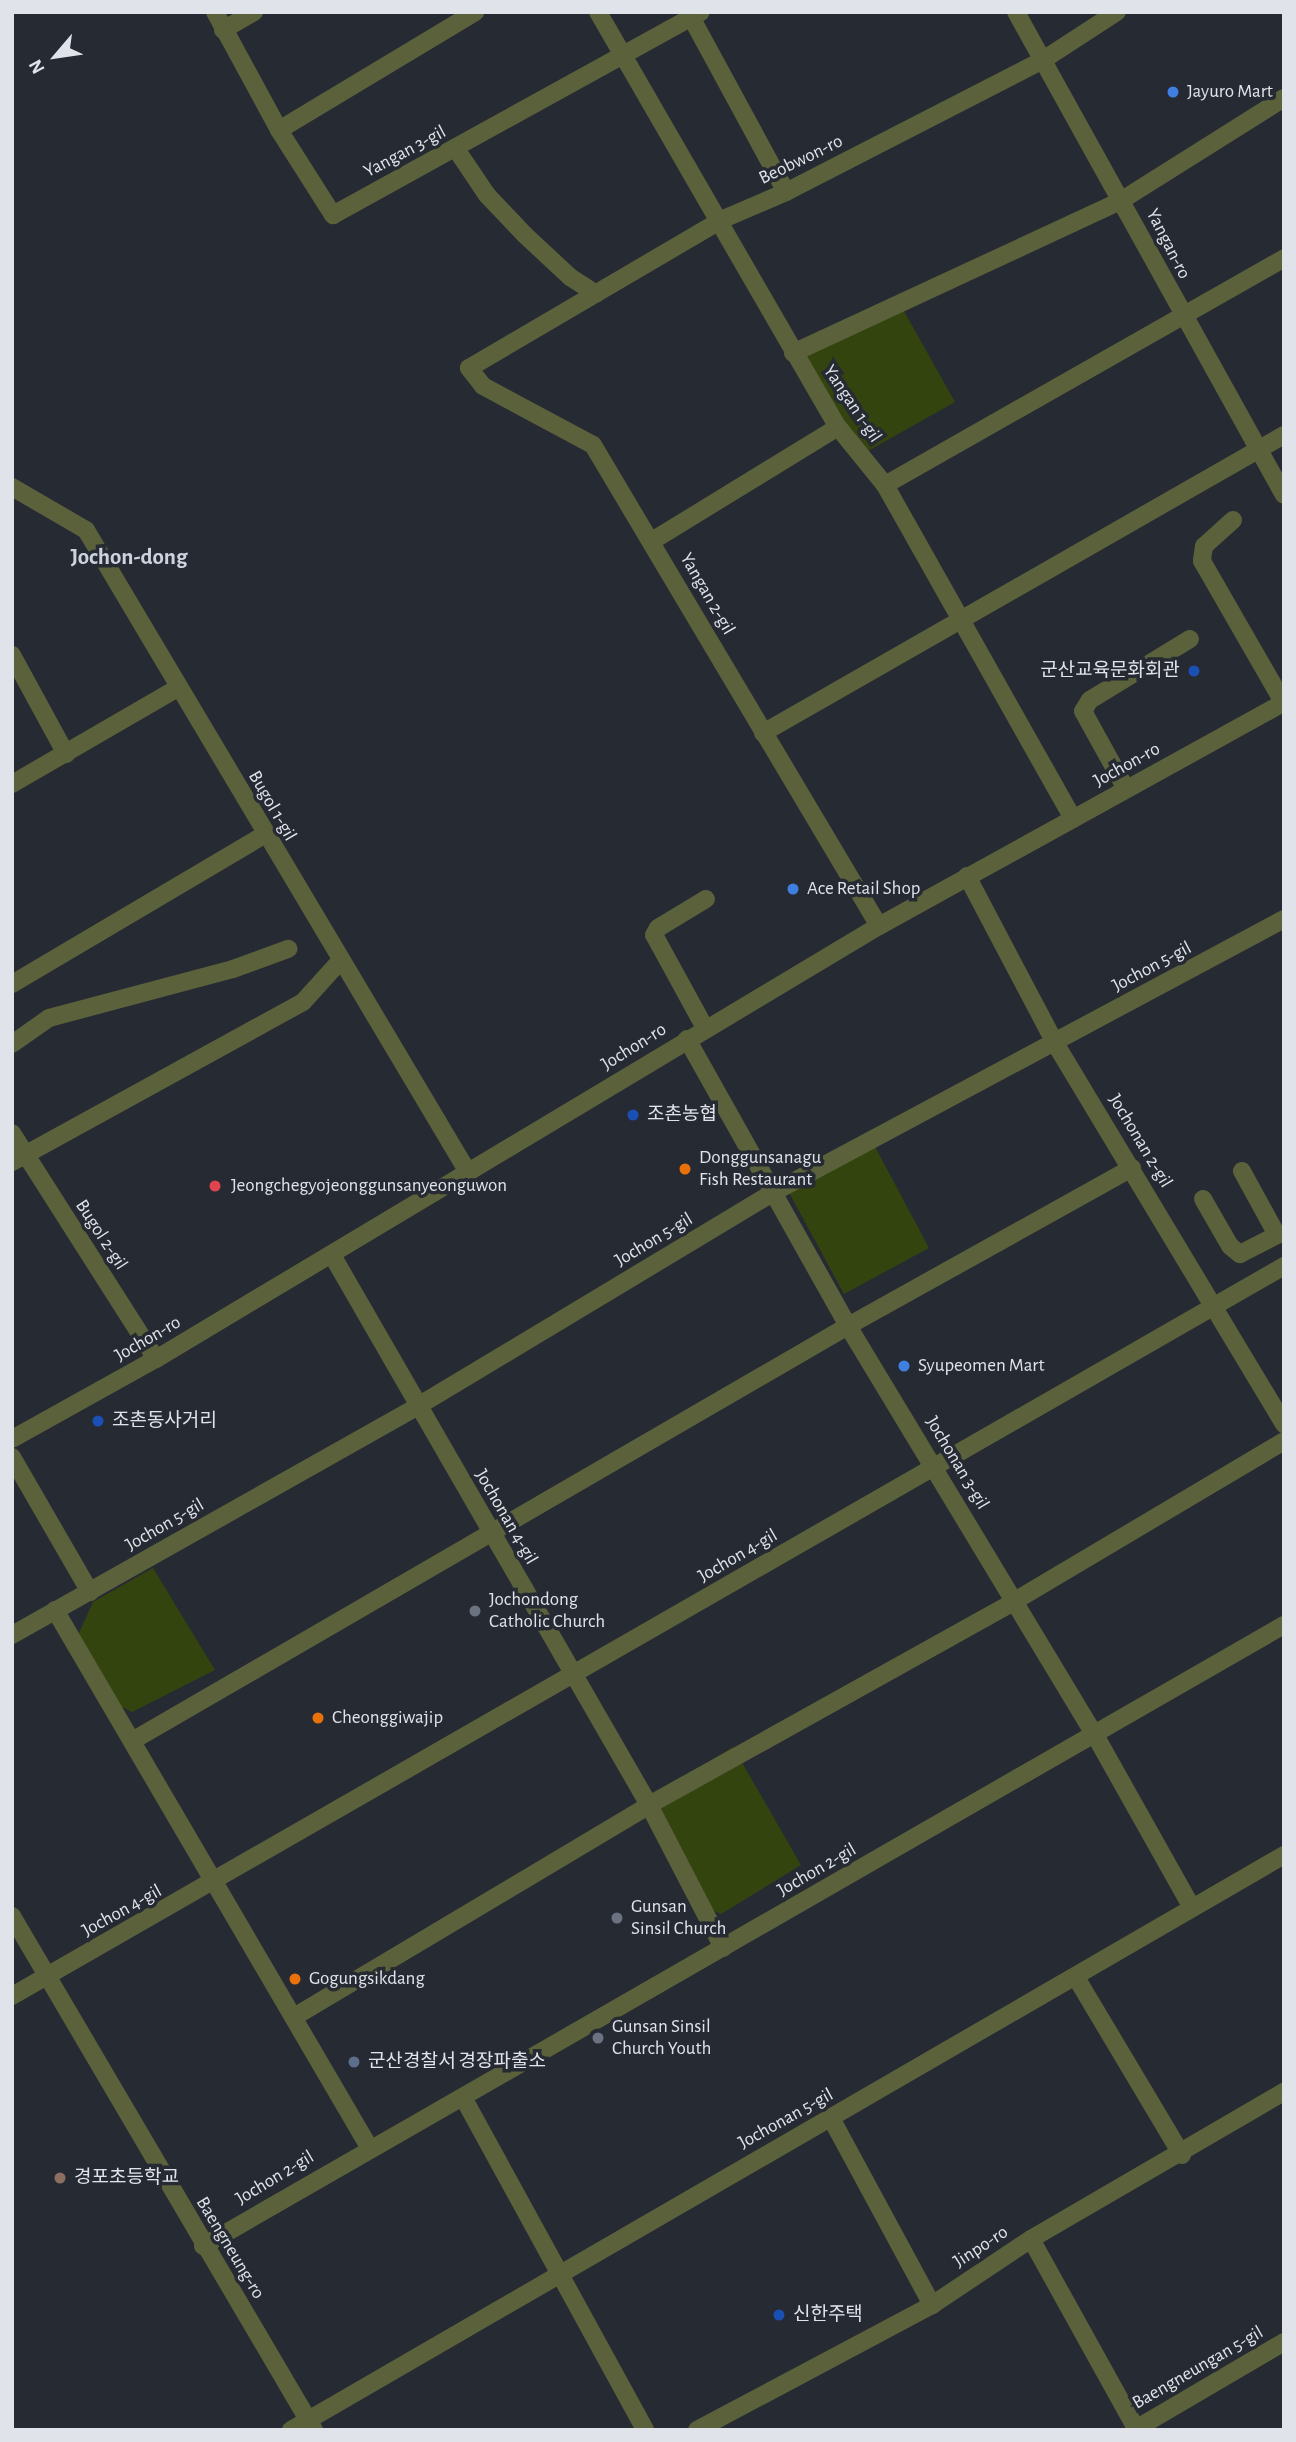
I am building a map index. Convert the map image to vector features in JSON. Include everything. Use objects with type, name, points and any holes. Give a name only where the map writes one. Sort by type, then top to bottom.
[{"type":"street","name":"Yangan 3-gil","points":[[215,12],[279,130],[333,215],[625,57],[696,15]]},
{"type":"street","points":[[223,30],[254,12]]},
{"type":"street","points":[[279,130],[475,12]]},
{"type":"street","name":"Yangan 1-gil","points":[[598,12],[721,220],[793,353],[838,427],[885,485],[958,623],[1073,819]]},
{"type":"street","name":"Yangan-ro","points":[[1016,12],[1122,200],[1182,317],[1284,495]]},
{"type":"street","name":"Beobwon-ro","points":[[505,349],[721,220],[786,192],[1043,60],[1117,12]]},
{"type":"street","points":[[696,15],[786,192]]},
{"type":"street","points":[[793,353],[1122,200],[1284,98]]},
{"type":"street","points":[[456,149],[487,195],[570,277],[596,294]]},
{"type":"street","points":[[885,485],[1284,258]]},
{"type":"street","name":"Yangan 2-gil","points":[[505,349],[469,368],[483,386],[593,445],[879,926]]},
{"type":"street","points":[[652,541],[838,427]]},
{"type":"street","points":[[764,733],[1284,435]]},
{"type":"street","name":"Bugol 1-gil","points":[[12,487],[86,530],[264,835],[469,1174]]},
{"type":"street","points":[[1233,520],[1204,546],[1202,561],[1284,702]]},
{"type":"street","points":[[1126,789],[1083,711],[1090,700],[1190,639]]},
{"type":"street","points":[[12,655],[66,754]]},
{"type":"street","points":[[12,784],[179,687]]},
{"type":"street","name":"Jochon-ro","points":[[12,1439],[156,1359],[469,1174],[705,1028],[879,926],[1284,702]]},
{"type":"street","points":[[12,984],[264,835]]},
{"type":"street","name":"Jochonan 2-gil","points":[[967,876],[1055,1043],[1216,1305],[1284,1424]]},
{"type":"street","points":[[705,1028],[654,935],[658,928],[706,899]]},
{"type":"street","name":"Jochon 5-gil","points":[[12,1635],[418,1406],[774,1192],[1284,919]]},
{"type":"street","points":[[12,1044],[49,1018],[233,969],[288,949]]},
{"type":"street","points":[[18,1158],[303,1002],[341,961]]},
{"type":"street","name":"Jochonan 3-gil","points":[[687,1039],[848,1326],[935,1465],[1013,1602],[1095,1735],[1192,1908]]},
{"type":"street","name":"Bugol 2-gil","points":[[12,1133],[18,1158],[156,1359]]},
{"type":"street","points":[[132,1741],[848,1326],[1132,1168]]},
{"type":"street","points":[[1203,1199],[1230,1246],[1240,1254],[1282,1237],[1242,1171]]},
{"type":"street","name":"Jochonan 4-gil","points":[[332,1255],[649,1805],[723,1948]]},
{"type":"street","name":"Jochon 4-gil","points":[[49,1976],[215,1883],[935,1465],[1284,1266]]},
{"type":"street","points":[[294,2017],[649,1805],[1013,1602],[1284,1441]]},
{"type":"street","points":[[12,1457],[90,1592]]},
{"type":"street","points":[[55,1610],[369,2147]]},
{"type":"street","name":"Jochon 2-gil","points":[[203,2246],[369,2147],[464,2099],[1284,1625]]},
{"type":"street","name":"Jochonan 5-gil","points":[[291,2430],[311,2425],[555,2273],[1077,1979],[1284,1855]]},
{"type":"street","name":"Baengneung-ro","points":[[12,1916],[203,2246],[311,2425]]},
{"type":"street","points":[[12,1996],[49,1976]]},
{"type":"street","points":[[1077,1979],[1182,2155]]},
{"type":"street","name":"Jinpo-ro","points":[[697,2430],[726,2422],[932,2305],[1031,2239],[1182,2155],[1284,2092]]},
{"type":"street","points":[[464,2099],[555,2273],[645,2430]]},
{"type":"street","points":[[831,2118],[932,2305]]},
{"type":"street","points":[[1031,2239],[1136,2429]]},
{"type":"street","name":"Baengneungan 5-gil","points":[[1136,2429],[1284,2342]]},
{"type":"green space","points":[[900,304],[955,402],[861,455],[806,357]]},
{"type":"green space","points":[[873,1143],[929,1248],[844,1294],[787,1189]]},
{"type":"green space","points":[[153,1568],[215,1670],[132,1712],[118,1705],[78,1635],[93,1602]]},
{"type":"green space","points":[[733,1747],[801,1865],[721,1914],[707,1908],[653,1811],[657,1794]]},
{"type":"place","name":"Jayuro Mart","points":[[1173,92]]},
{"type":"place","name":"군산교육문화회관","points":[[1194,671]]},
{"type":"place","name":"Ace Retail Shop","points":[[793,889]]},
{"type":"place","name":"조촌농협","points":[[633,1115]]},
{"type":"place","name":"Donggunsanagu Fish Restaurant","points":[[685,1169]]},
{"type":"place","name":"Jeongchegyojeonggunsanyeonguwon","points":[[215,1186]]},
{"type":"place","name":"Syupeomen Mart","points":[[904,1366]]},
{"type":"place","name":"조촌동사거리","points":[[98,1421]]},
{"type":"place","name":"Jochondong Catholic Church","points":[[475,1611]]},
{"type":"place","name":"Cheonggiwajip","points":[[318,1718]]},
{"type":"place","name":"Gunsan Sinsil Church","points":[[617,1918]]},
{"type":"place","name":"Gogungsikdang","points":[[295,1979]]},
{"type":"place","name":"Gunsan Sinsil Church Youth","points":[[598,2038]]},
{"type":"place","name":"군산경찰서 경장파출소","points":[[354,2062]]},
{"type":"place","name":"경포초등학교","points":[[60,2178]]},
{"type":"place","name":"신한주택","points":[[779,2315]]},
{"type":"district","name":"Jochon-dong","points":[[129,558]]}]
